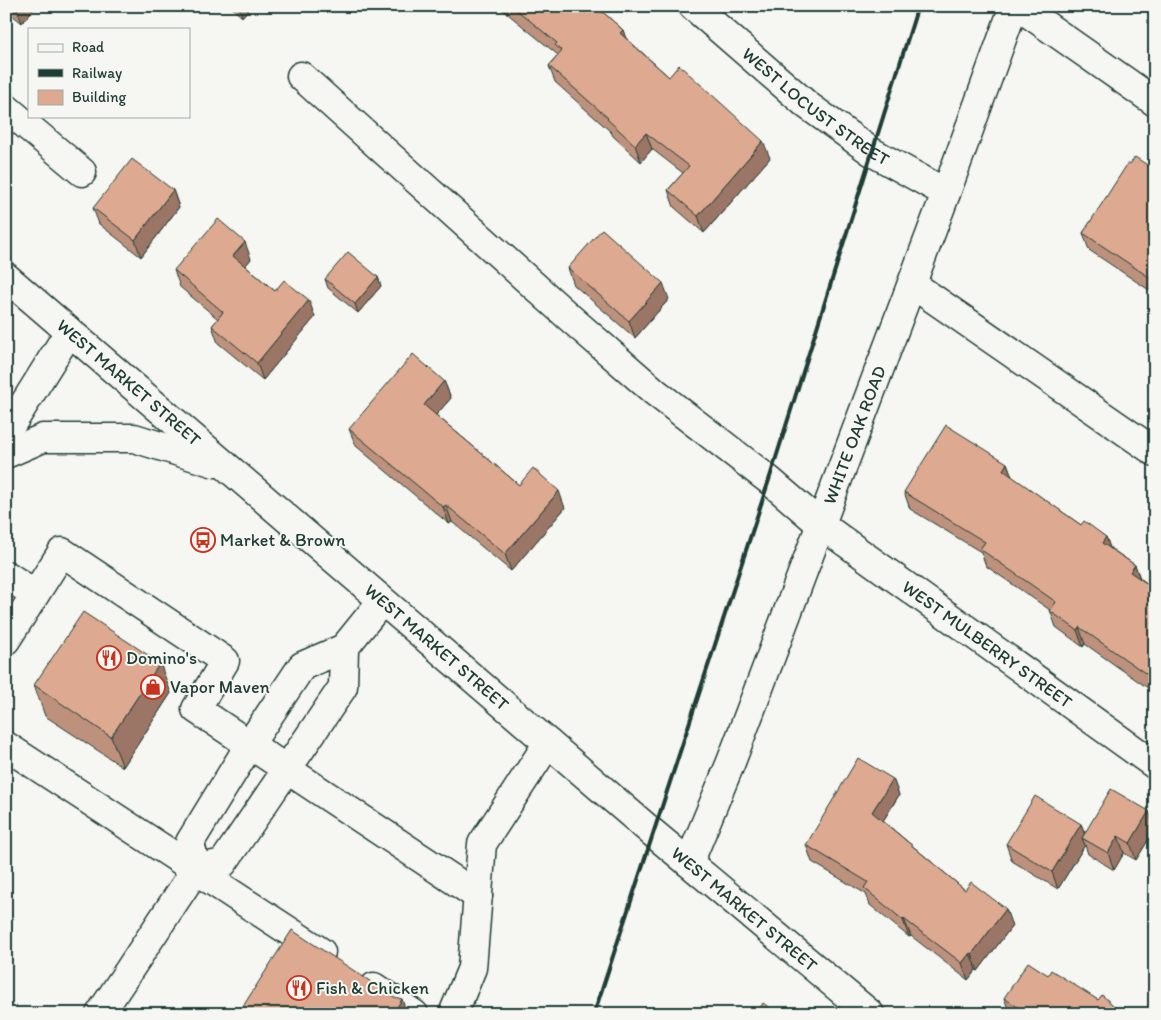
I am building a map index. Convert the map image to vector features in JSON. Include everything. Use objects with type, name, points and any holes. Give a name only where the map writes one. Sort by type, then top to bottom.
[{"type":"street","name":"WEST LOCUST STREET","points":[[693,6],[807,105],[872,152],[946,193]]},
{"type":"street","name":"WHITE OAK ROAD","points":[[689,863],[730,762],[1016,6]]},
{"type":"street","points":[[1016,6],[1155,102]]},
{"type":"street","name":"WEST MULBERRY STREET","points":[[301,76],[648,386],[769,480],[820,524],[1155,765]]},
{"type":"street","points":[[6,108],[82,172]]},
{"type":"street","name":"WEST MARKET STREET","points":[[6,277],[548,743],[870,1014]]},
{"type":"street","points":[[912,284],[1155,452]]},
{"type":"street","points":[[6,432],[69,332]]},
{"type":"street","points":[[6,454],[43,438],[134,438],[225,466]]},
{"type":"street","points":[[6,640],[62,552],[226,662],[196,709],[478,896]]},
{"type":"street","points":[[6,575],[35,594]]},
{"type":"street","points":[[196,869],[190,842],[250,744],[302,666],[344,648],[382,601]]},
{"type":"street","points":[[100,1014],[196,869],[223,863],[343,687],[344,648]]},
{"type":"street","points":[[453,1014],[472,968],[482,844],[548,743]]},
{"type":"street","points":[[6,746],[196,869],[414,1014]]},
{"type":"building","points":[[512,6],[596,6],[623,30],[620,33],[669,77],[679,65],[763,141],[698,216],[668,190],[689,166],[646,133],[635,145],[608,118],[549,66],[562,51],[555,45],[557,43]]},
{"type":"building","points":[[1135,157],[1155,170],[1155,281],[1083,233],[1128,163],[1130,164]]},
{"type":"building","points":[[132,159],[173,190],[135,240],[93,208]]},
{"type":"building","points":[[218,219],[245,242],[233,256],[275,291],[284,280],[309,300],[257,363],[212,326],[223,312],[174,270]]},
{"type":"building","points":[[602,229],[663,283],[629,321],[568,268]]},
{"type":"building","points":[[348,252],[378,277],[355,304],[325,279]]},
{"type":"building","points":[[413,354],[444,381],[424,405],[519,485],[533,468],[559,491],[505,554],[446,505],[443,507],[349,429]]},
{"type":"building","points":[[946,425],[1007,463],[1003,470],[1081,525],[1084,521],[1106,537],[1102,543],[1135,565],[1130,572],[1155,589],[1155,680],[1079,627],[1077,630],[1050,611],[1056,602],[980,549],[985,542],[904,492]]},
{"type":"building","points":[[83,612],[160,663],[111,737],[34,685]]},
{"type":"building","points":[[858,758],[893,779],[872,812],[965,890],[971,882],[1006,909],[972,954],[970,953],[962,963],[903,920],[864,888],[868,882],[806,845]]},
{"type":"building","points":[[1111,789],[1149,811],[1130,843],[1118,836],[1108,853],[1082,838]]},
{"type":"building","points":[[1035,796],[1081,824],[1052,872],[1006,844]]},
{"type":"building","points":[[1155,890],[1155,900],[1150,897]]},
{"type":"building","points":[[292,930],[394,997],[402,999],[393,1014],[238,1014]]},
{"type":"building","points":[[1028,962],[1048,975],[1051,970],[1098,1000],[1102,995],[1123,1014],[1024,1014],[1025,1012],[1004,998]]},
{"type":"building","points":[[763,1003],[778,1014],[756,1014]]},
{"type":"railway","points":[[594,1014],[769,480],[918,6]]},
{"type":"place","name":"Market & Brown","points":[[203,540]]},
{"type":"place","name":"Domino's","points":[[109,658]]},
{"type":"place","name":"Vapor Maven","points":[[153,687]]},
{"type":"place","name":"Fish & Chicken","points":[[299,988]]}]
